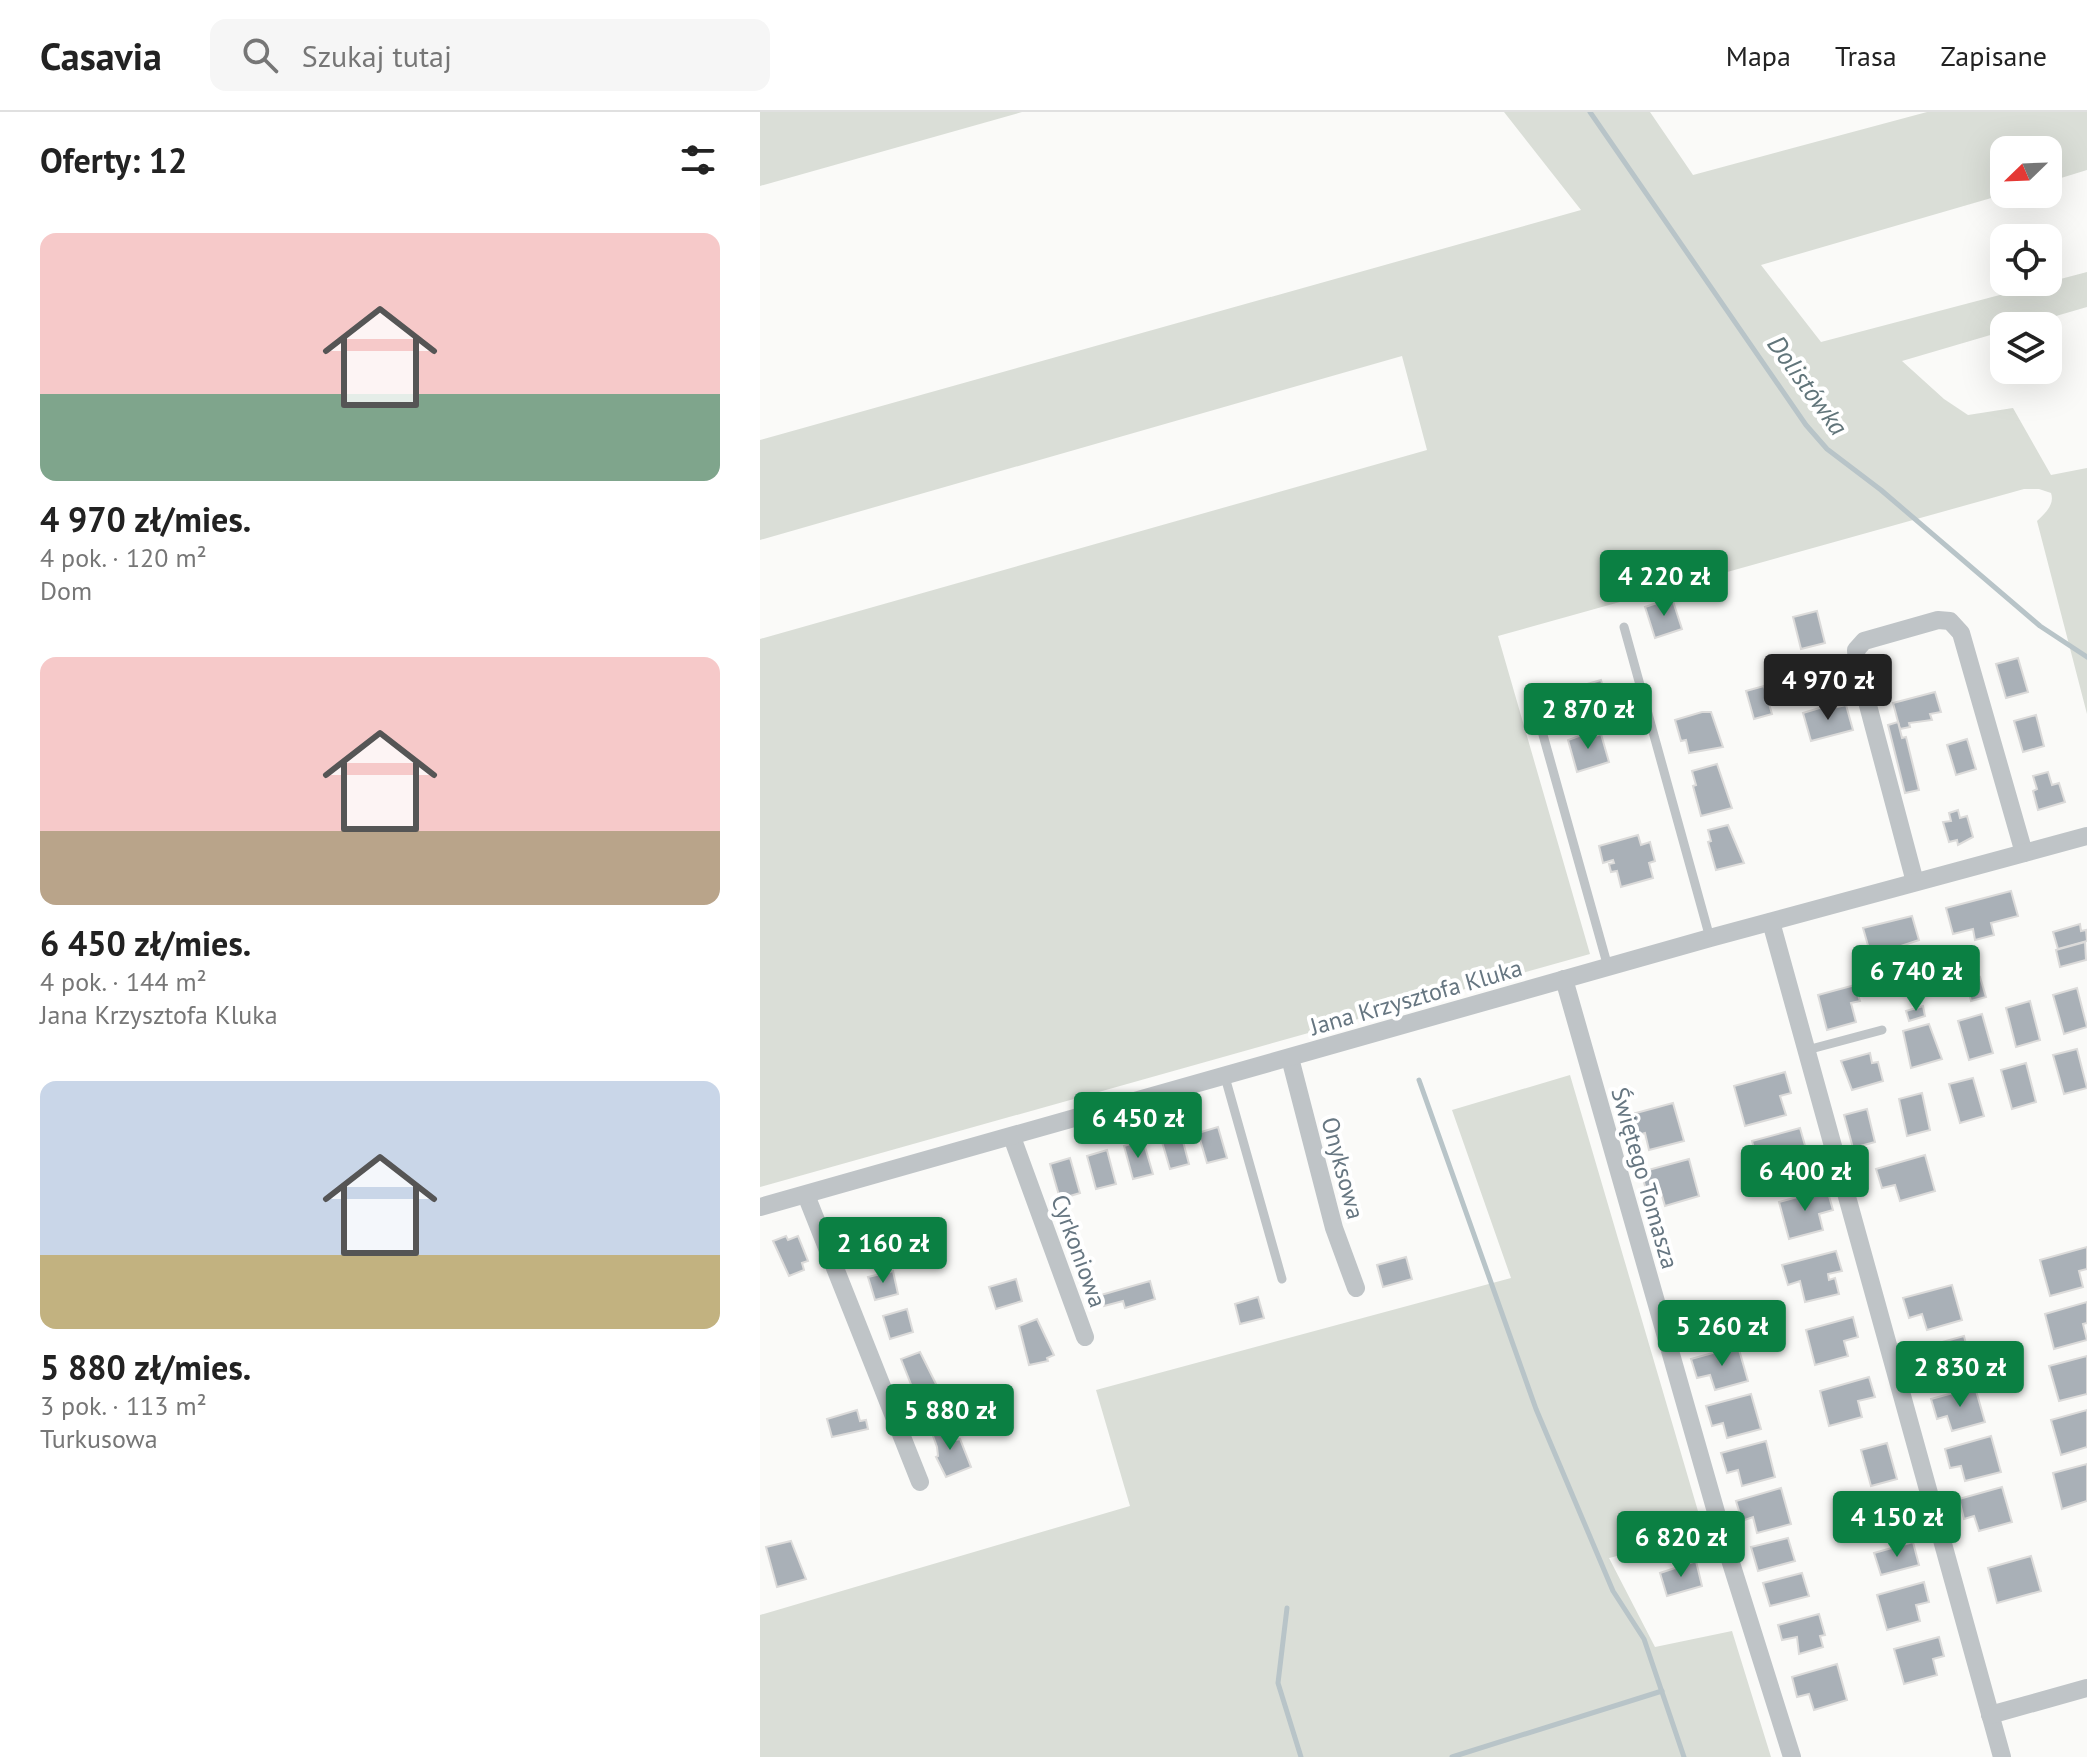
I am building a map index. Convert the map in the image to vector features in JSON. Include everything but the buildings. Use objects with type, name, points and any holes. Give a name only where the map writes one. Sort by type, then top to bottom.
[{"type":"street","points":[[1915,882],[1857,664],[1856,650],[1864,641],[1938,620],[1950,621],[1961,633],[2024,853]]},
{"type":"street","name":"Jana Krzysztofa Kluka","points":[[760,1207],[1710,938],[2087,836]]},
{"type":"street","points":[[1771,922],[2001,1757]]},
{"type":"street","name":"Świętego Tomasza","points":[[1564,979],[1726,1547],[1792,1757]]},
{"type":"street","name":"Onyksowa","points":[[1290,1058],[1334,1228],[1356,1288]]},
{"type":"street","name":"Cyrkoniowa","points":[[1012,1137],[1085,1337]]},
{"type":"street","points":[[806,1195],[920,1482]]},
{"type":"street","points":[[1990,1715],[2087,1688]]},
{"type":"lane","points":[[1624,627],[1710,938]]},
{"type":"lane","points":[[1531,692],[1608,967]]},
{"type":"lane","points":[[1807,1050],[1882,1030]]},
{"type":"lane","points":[[1225,1077],[1282,1279]]},
{"type":"shaded area","points":[[760,112],[1022,112],[760,186]]},
{"type":"shaded area","points":[[1504,112],[1650,112],[1693,175],[1927,112],[2087,112],[2087,170],[2062,178],[2062,136],[1990,136],[1990,198],[1761,265],[1821,342],[1996,296],[2062,296],[2062,279],[2087,272],[2087,307],[2062,314],[1990,312],[1990,335],[1902,361],[1944,399],[1968,415],[2013,408],[2051,475],[2087,468],[2087,714],[2037,521],[2046,512],[2052,497],[2051,493],[2039,489],[2024,489],[1498,636],[1590,954],[760,1187],[760,639],[1427,450],[1402,356],[760,540],[760,440],[1581,210]]},
{"type":"shaded area","points":[[1570,1075],[1705,1535],[1609,1558],[1655,1647],[1732,1631],[1771,1757],[760,1757],[760,1615],[1130,1506],[1096,1390],[1511,1278],[1452,1110]]},
{"type":"waterway","name":"Dolistówka","points":[[1590,112],[1806,425],[1827,449],[1881,490],[2040,626],[2087,657]]},
{"type":"waterway","points":[[1419,1080],[1536,1409],[1613,1591],[1644,1639],[1684,1757]]},
{"type":"waterway","points":[[1287,1608],[1278,1683],[1301,1757]]},
{"type":"waterway","points":[[1452,1757],[1662,1691]]}]
